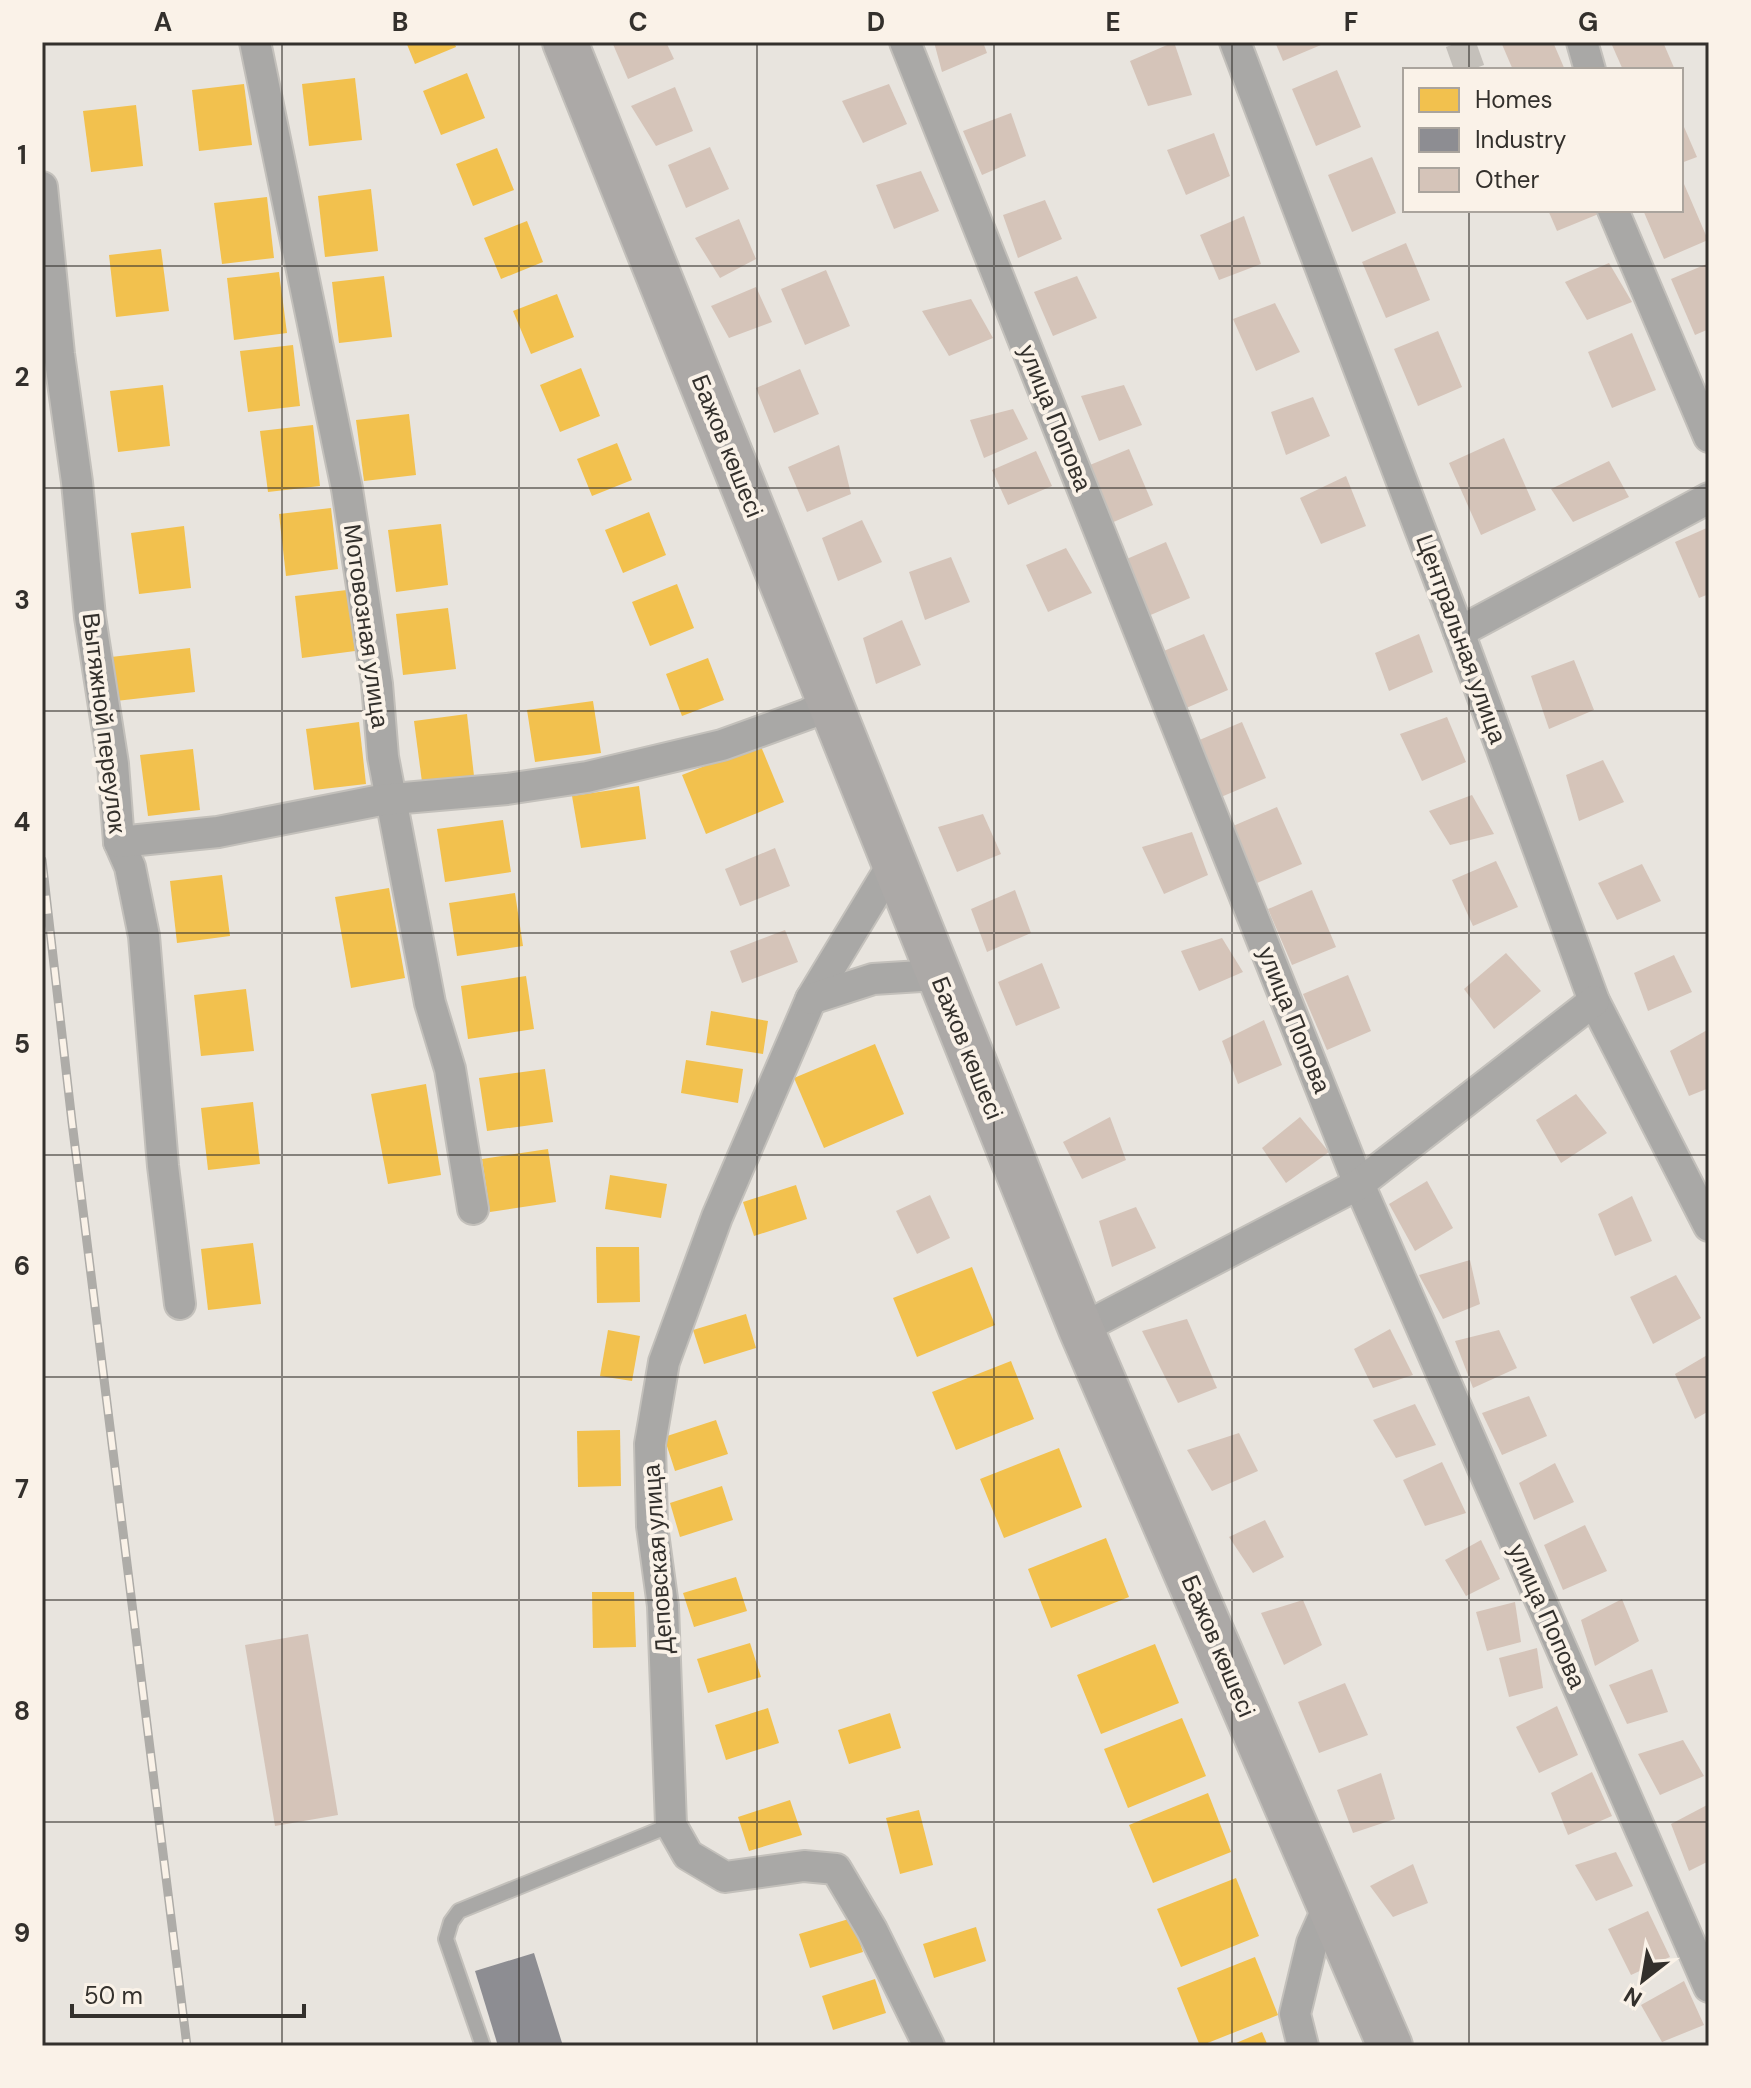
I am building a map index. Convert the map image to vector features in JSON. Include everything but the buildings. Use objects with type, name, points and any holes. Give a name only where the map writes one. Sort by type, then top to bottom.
[{"type":"main road","name":"Бажов көшесі","points":[[565,42],[1081,1329],[1390,2046]]},
{"type":"street","name":"Мотовозная улица","points":[[255,42],[347,489],[377,684],[383,757],[430,1003],[450,1069],[473,1209]]},
{"type":"street","name":"улица Попова","points":[[905,42],[1359,1184],[1709,1987]]},
{"type":"street","name":"Центральная улица","points":[[1235,42],[1459,632],[1594,1001],[1709,1226]]},
{"type":"street","points":[[1582,42],[1589,68]]},
{"type":"street","name":"Вытяжной переулок","points":[[42,187],[90,617],[113,764],[119,842],[130,867],[144,936],[163,1166],[180,1304]]},
{"type":"street","points":[[1614,212],[1709,437]]},
{"type":"street","points":[[1459,632],[1709,498]]},
{"type":"street","points":[[119,842],[218,832],[381,800],[507,789],[587,777],[722,745],[808,714],[830,702]]},
{"type":"street","name":"Деповская улица","points":[[671,1825],[664,1620],[652,1526],[650,1444],[664,1362],[717,1217],[811,999],[894,862]]},
{"type":"street","points":[[850,938],[850,962],[856,970],[873,979]]},
{"type":"street","points":[[811,999],[873,979],[937,975]]},
{"type":"street","points":[[1081,1329],[1359,1184],[1594,1001]]},
{"type":"street","points":[[671,1825],[688,1855],[725,1877],[804,1866],[836,1869],[872,1930],[929,2046]]},
{"type":"street","points":[[1303,2046],[1295,2014],[1312,1943],[1329,1905]]},
{"type":"lane","points":[[483,2046],[446,1939],[451,1922],[459,1911],[671,1825]]},
{"type":"tunnel","points":[[1460,42],[1469,68]]},
{"type":"railway","points":[[42,860],[187,2046]]}]
